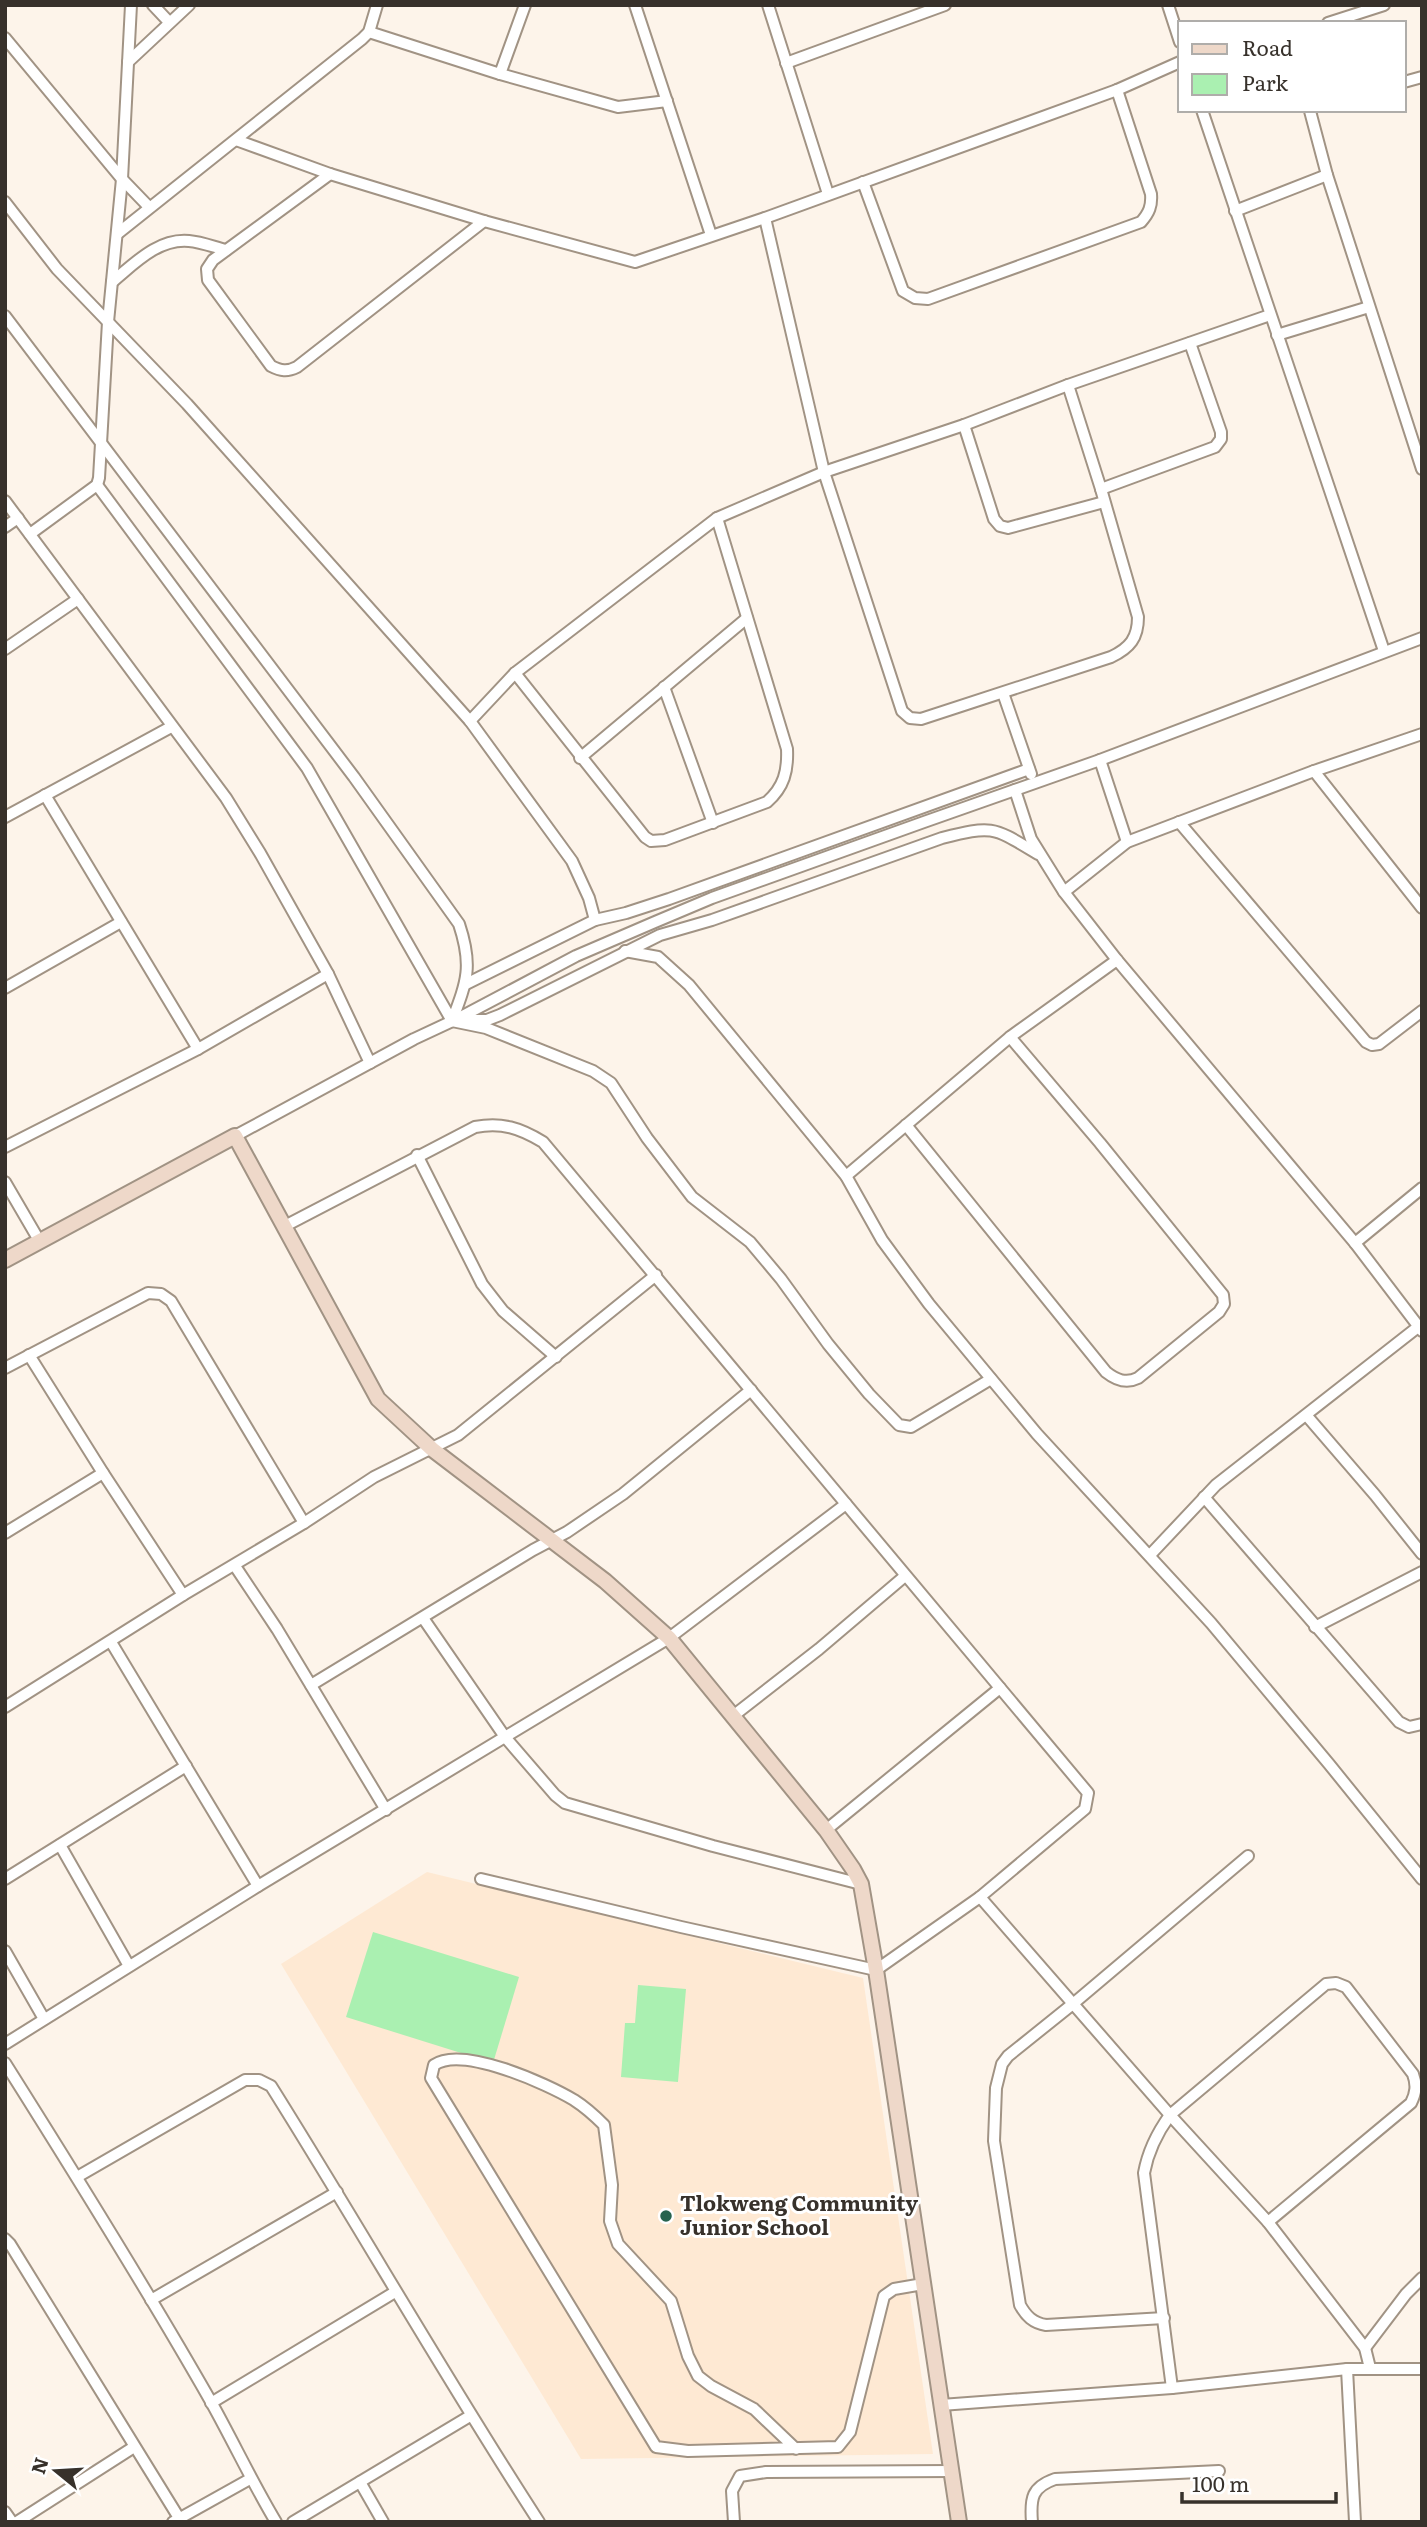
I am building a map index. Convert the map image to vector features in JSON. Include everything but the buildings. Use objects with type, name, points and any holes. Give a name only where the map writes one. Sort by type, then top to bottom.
[{"type":"street","points":[[131,5],[122,179],[108,322],[97,485],[307,768],[456,1020],[486,1028],[605,1078],[692,1197],[750,1242],[853,1374],[899,1425],[911,1427],[991,1379]]},
{"type":"street","points":[[153,5],[169,22]]},
{"type":"street","points":[[128,62],[189,5]]},
{"type":"street","points":[[117,234],[355,45],[369,32],[377,5]]},
{"type":"street","points":[[500,74],[524,5]]},
{"type":"street","points":[[635,5],[711,235]]},
{"type":"street","points":[[768,5],[828,194]]},
{"type":"street","points":[[1168,5],[1178,37]]},
{"type":"street","points":[[1334,21],[1384,5]]},
{"type":"street","points":[[786,62],[939,6]]},
{"type":"street","points":[[369,32],[500,74],[621,108],[667,101]]},
{"type":"street","points":[[5,38],[122,179],[149,207]]},
{"type":"street","points":[[236,140],[330,174],[629,262],[646,260],[765,218],[1117,90],[1178,63]]},
{"type":"street","points":[[863,182],[903,290],[915,298],[928,299],[1053,254],[1141,222],[1150,209],[1151,194],[1117,90]]},
{"type":"street","points":[[1203,112],[1384,651]]},
{"type":"street","points":[[1311,112],[1327,175],[1422,469]]},
{"type":"street","points":[[330,174],[226,250],[209,264],[207,269],[208,280],[271,366],[284,371],[290,370],[484,221]]},
{"type":"street","points":[[1235,211],[1327,175]]},
{"type":"street","points":[[5,202],[57,269],[187,404],[470,721],[572,861],[589,898],[595,920]]},
{"type":"street","points":[[765,218],[824,472],[902,711],[910,718],[921,719],[1111,657],[1126,650],[1133,643],[1139,617],[1068,385]]},
{"type":"street","points":[[112,282],[154,249],[168,244],[190,241],[226,250]]},
{"type":"street","points":[[1277,335],[1369,307]]},
{"type":"street","points":[[470,721],[514,673],[717,518],[824,472],[964,425],[1068,385],[1270,315]]},
{"type":"street","points":[[5,316],[354,777],[459,924],[467,947],[466,984],[456,1020]]},
{"type":"street","points":[[1101,489],[1219,444],[1221,432],[1190,344]]},
{"type":"street","points":[[964,425],[994,519],[1000,526],[1008,528],[1104,502]]},
{"type":"street","points":[[30,534],[97,485]]},
{"type":"street","points":[[5,502],[226,798],[260,852],[328,974],[370,1063]]},
{"type":"street","points":[[5,527],[18,518]]},
{"type":"street","points":[[514,673],[645,838],[651,841],[665,840],[767,802],[778,793],[785,779],[787,749],[717,518]]},
{"type":"street","points":[[5,649],[78,599]]},
{"type":"street","points":[[580,758],[747,618]]},
{"type":"street","points":[[5,1260],[370,1063],[576,956],[712,898],[1100,760],[1422,638]]},
{"type":"street","points":[[664,687],[713,823]]},
{"type":"street","points":[[1003,693],[1034,783]]},
{"type":"street","points":[[5,817],[171,727]]},
{"type":"street","points":[[1064,892],[1127,842],[1314,771],[1422,734]]},
{"type":"street","points":[[1100,760],[1127,842]]},
{"type":"street","points":[[466,984],[595,920],[626,914],[1029,769]]},
{"type":"street","points":[[1314,771],[1422,908]]},
{"type":"street","points":[[1014,790],[1031,839],[1064,892],[1117,960],[1354,1243],[1420,1329],[1364,1367],[1204,1497],[1150,1555]]},
{"type":"street","points":[[45,795],[198,1049]]},
{"type":"street","points":[[1179,822],[1366,1042],[1379,1044],[1422,1011]]},
{"type":"street","points":[[456,1020],[479,1021],[500,1015],[660,935],[712,920],[916,847],[976,830],[1000,832],[1041,856]]},
{"type":"street","points":[[5,988],[121,922]]},
{"type":"street","points":[[625,951],[658,957],[689,985],[846,1176],[882,1240],[929,1304],[1045,1444],[1211,1623],[1329,1763],[1422,1880]]},
{"type":"street","points":[[846,1176],[1010,1037],[1117,960]]},
{"type":"street","points":[[5,1147],[198,1049],[328,974]]},
{"type":"street","points":[[906,1125],[1114,1378],[1125,1381],[1138,1378],[1219,1312],[1224,1304],[1223,1295],[1010,1037]]},
{"type":"street","points":[[284,1227],[475,1127],[507,1125],[527,1132],[543,1142],[1085,1788],[1088,1798],[1085,1809],[980,1897],[876,1970],[481,1879]]},
{"type":"street","points":[[234,1136],[378,1399],[432,1449],[552,1540],[669,1638],[826,1830],[861,1884],[959,2522]]},
{"type":"street","points":[[417,1156],[482,1284],[503,1311],[556,1357]]},
{"type":"street","points":[[5,1182],[40,1242]]},
{"type":"street","points":[[1354,1243],[1422,1188]]},
{"type":"street","points":[[5,1707],[183,1595],[236,1566],[374,1477],[458,1435],[656,1275]]},
{"type":"street","points":[[5,1368],[148,1293],[167,1297],[172,1301],[304,1523]]},
{"type":"street","points":[[30,1354],[103,1473],[183,1595]]},
{"type":"street","points":[[311,1685],[552,1540],[623,1494],[751,1390]]},
{"type":"street","points":[[1307,1416],[1422,1554]]},
{"type":"street","points":[[5,1533],[103,1473]]},
{"type":"street","points":[[1204,1497],[1399,1722],[1409,1727],[1422,1724]]},
{"type":"street","points":[[5,2044],[601,1676],[669,1638],[846,1504]]},
{"type":"street","points":[[236,1566],[386,1810]]},
{"type":"street","points":[[1315,1627],[1422,1573]]},
{"type":"street","points":[[733,1716],[819,1649],[905,1576]]},
{"type":"street","points":[[423,1618],[505,1737],[555,1795],[574,1807],[861,1884]]},
{"type":"street","points":[[111,1642],[258,1886]]},
{"type":"street","points":[[826,1830],[1000,1688]]},
{"type":"street","points":[[5,1879],[186,1766]]},
{"type":"street","points":[[60,1845],[128,1966]]},
{"type":"street","points":[[1164,2318],[1046,2325],[1031,2319],[1020,2305],[994,2141],[994,2110],[999,2075],[1008,2056],[1248,1856]]},
{"type":"street","points":[[980,1897],[1170,2115],[1268,2222],[1365,2348],[1370,2368]]},
{"type":"street","points":[[5,1951],[44,2019]]},
{"type":"street","points":[[1172,2388],[1144,2173],[1150,2151],[1159,2130],[1170,2115],[1326,1984],[1336,1983],[1346,1987],[1413,2074],[1416,2089],[1414,2097],[1411,2103],[1268,2222]]},
{"type":"street","points":[[796,2449],[754,2409],[698,2376],[688,2356],[671,2301],[618,2244],[610,2221],[612,2185],[604,2124],[573,2100],[528,2078],[485,2064],[459,2060],[442,2060],[434,2065],[431,2078],[653,2444],[660,2449],[688,2451],[831,2449],[838,2447],[846,2439],[884,2296],[894,2289],[923,2284]]},
{"type":"street","points":[[5,2063],[151,2300],[276,2522]]},
{"type":"street","points":[[77,2177],[245,2080],[252,2079],[271,2086],[470,2416],[539,2522]]},
{"type":"street","points":[[151,2300],[337,2192]]},
{"type":"street","points":[[5,2239],[134,2446],[176,2520],[250,2479]]},
{"type":"street","points":[[1365,2348],[1406,2294],[1422,2278]]},
{"type":"street","points":[[211,2403],[395,2291]]},
{"type":"street","points":[[942,2405],[1172,2388],[1347,2369],[1422,2369]]},
{"type":"street","points":[[1347,2369],[1355,2522]]},
{"type":"street","points":[[293,2522],[470,2416]]},
{"type":"street","points":[[5,2512],[14,2522],[134,2446]]},
{"type":"street","points":[[734,2522],[732,2491],[740,2476],[766,2472],[952,2471]]},
{"type":"street","points":[[1032,2522],[1031,2500],[1034,2493],[1039,2486],[1055,2479],[1219,2471]]},
{"type":"street","points":[[360,2482],[383,2522]]},
{"type":"shaded area","name":"Tlokweng Community Junior School","points":[[427,1872],[863,1978],[933,2454],[581,2459],[281,1964]]},
{"type":"green space","points":[[373,1932],[519,1977],[493,2063],[346,2017]]},
{"type":"green space","points":[[638,1985],[686,1989],[678,2082],[621,2077],[625,2023],[635,2023]]},
{"type":"place","name":"Tlokweng Community Junior School","points":[[666,2216]]}]
